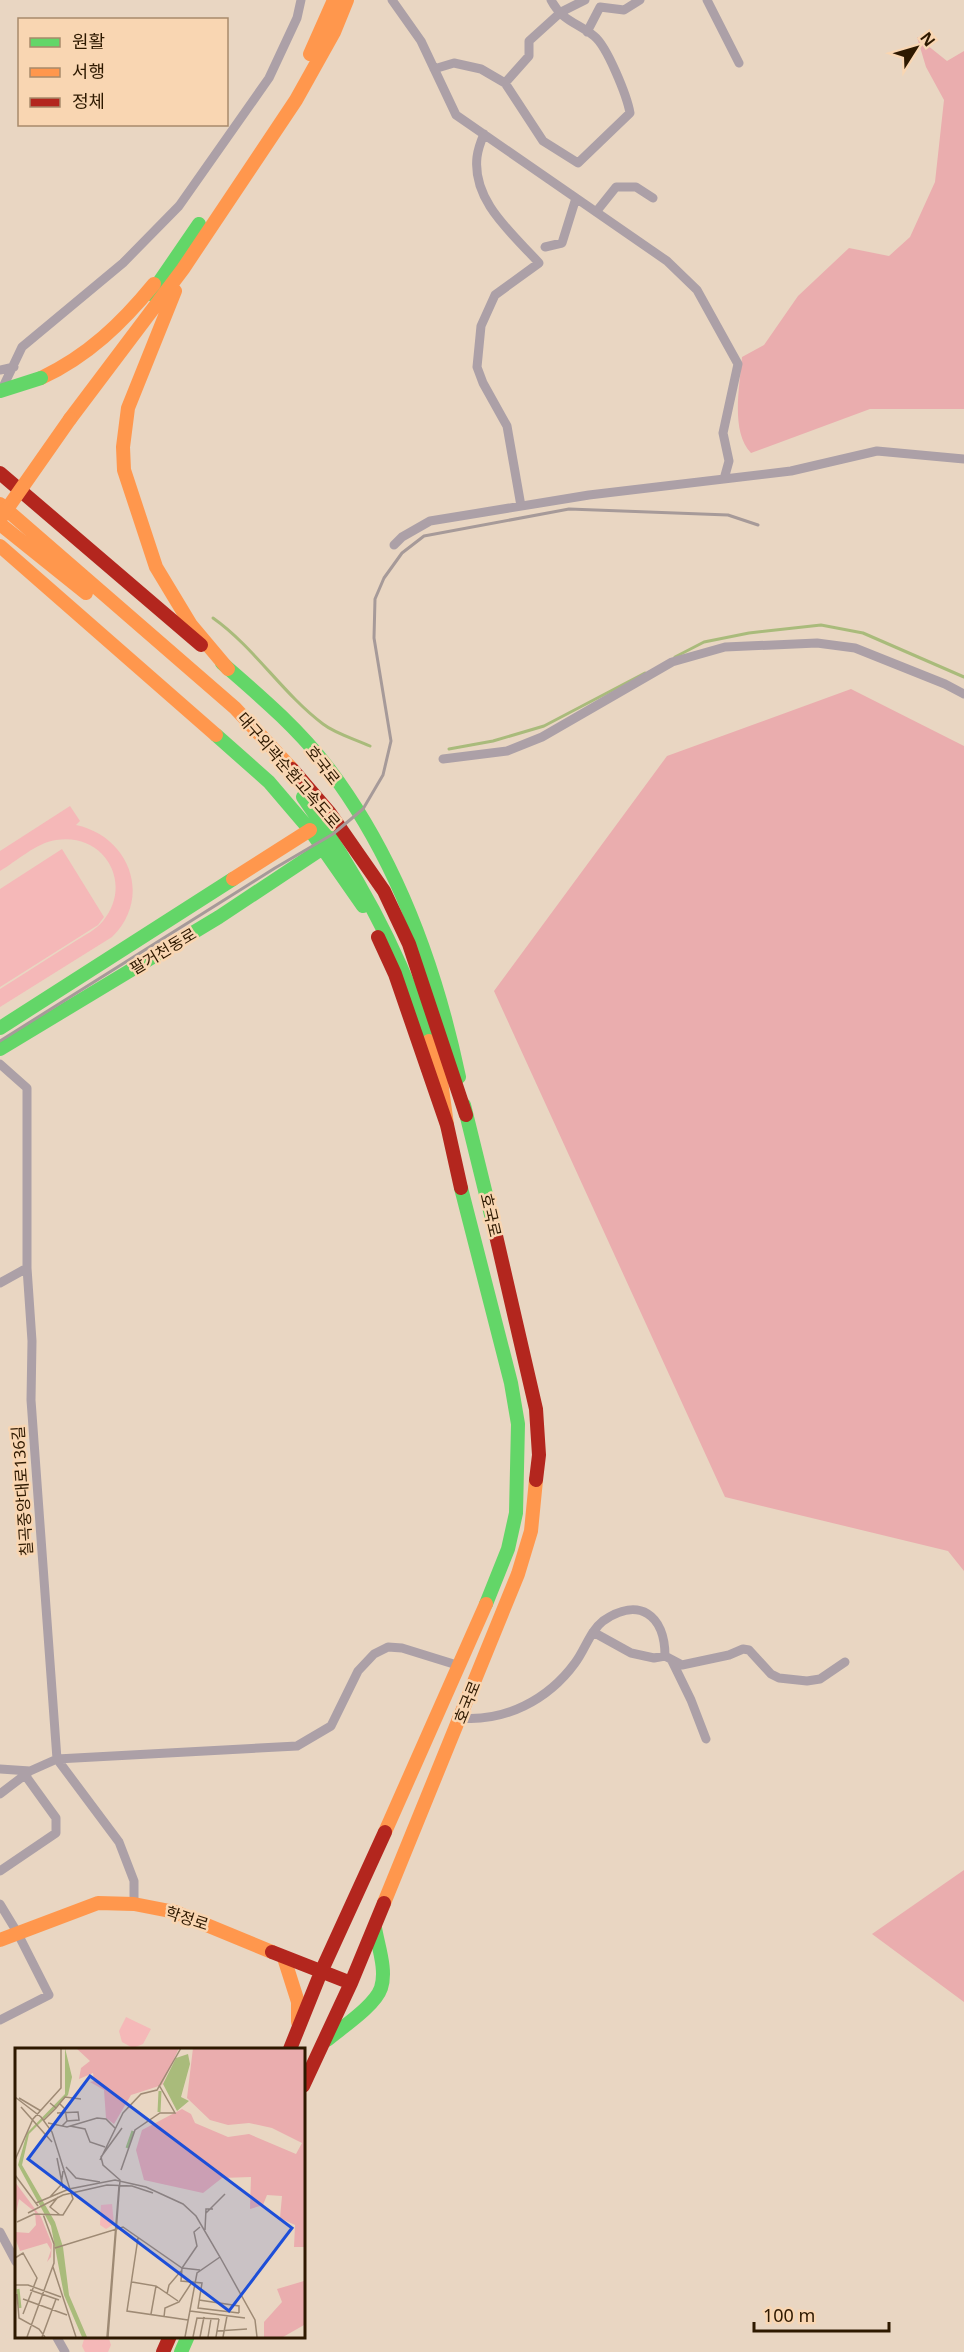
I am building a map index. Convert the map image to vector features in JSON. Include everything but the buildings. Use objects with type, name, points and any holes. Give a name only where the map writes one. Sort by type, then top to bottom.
[{"type":"main road","points":[[0,509],[180,262],[280,106],[338,5]]},
{"type":"main road","points":[[0,393],[41,378],[72,363],[112,332],[180,262]]},
{"type":"main road","points":[[180,262],[128,408],[123,447],[124,470],[156,567],[191,626],[228,669]]},
{"type":"main road","points":[[0,519],[32,477],[68,418]]},
{"type":"main road","name":"호국로","points":[[3,474],[228,669],[305,741],[328,769],[376,840],[395,880],[422,948],[448,1025],[466,1115],[492,1216],[536,1409],[539,1455],[531,1531],[518,1574],[351,1983],[304,2084]]},
{"type":"main road","name":"대구외곽순환고속도로","points":[[0,504],[235,708],[273,747],[329,812],[384,891],[409,944],[466,1115]]},
{"type":"main road","name":"대구외곽순환고속도로","points":[[0,524],[98,603],[219,709],[278,766],[300,792],[357,876],[399,959],[438,1068],[447,1125]]},
{"type":"main road","name":"호국로","points":[[0,546],[269,782],[310,830],[357,895],[395,974],[447,1125],[460,1185],[512,1383],[518,1424],[516,1513],[508,1549],[474,1638],[321,1972],[292,2043]]},
{"type":"main road","name":"팔거천동로","points":[[0,1028],[310,830]]},
{"type":"main road","name":"팔거천동로","points":[[0,1049],[209,923],[323,848]]},
{"type":"main road","name":"학정로","points":[[0,1940],[98,1903],[134,1904],[175,1912],[239,1937],[284,1958],[351,1983]]},
{"type":"main road","points":[[322,2044],[365,2008],[381,1990],[382,1970],[374,1926]]},
{"type":"main road","points":[[284,1958],[298,2002],[299,2016],[292,2043]]},
{"type":"main road","points":[[163,2352],[170,2337]]},
{"type":"main road","points":[[181,2352],[188,2337]]},
{"type":"street","points":[[0,393],[22,347],[123,263],[179,206],[269,78],[297,18],[301,0]]},
{"type":"street","points":[[392,0],[421,41],[456,115],[667,261],[697,290],[738,364],[723,433],[729,461],[724,480]]},
{"type":"street","points":[[434,69],[454,63],[481,69],[504,83],[543,141],[578,163],[630,113],[618,76],[596,37],[558,14],[551,0]]},
{"type":"street","points":[[504,83],[529,56],[529,41],[558,14],[585,0]]},
{"type":"street","points":[[587,32],[600,7],[624,10],[640,0]]},
{"type":"street","points":[[707,0],[739,63]]},
{"type":"street","points":[[484,134],[477,156],[479,182],[486,200],[490,209],[539,263],[495,295],[481,326],[477,367],[483,383],[507,426],[521,506]]},
{"type":"street","points":[[596,212],[616,187],[636,187],[653,198]]},
{"type":"street","points":[[545,247],[562,243],[576,198]]},
{"type":"street","points":[[0,370],[14,367]]},
{"type":"street","points":[[394,545],[402,537],[430,521],[589,495],[791,471],[877,451],[964,459]]},
{"type":"street","points":[[443,759],[507,751],[542,737],[672,663],[725,647],[817,643],[855,648],[945,684],[964,694]]},
{"type":"street","name":"칠곡중앙대로136길","points":[[0,1064],[27,1088],[27,1268],[32,1341],[31,1401],[57,1759]]},
{"type":"street","points":[[0,1283],[27,1268]]},
{"type":"street","points":[[460,1718],[480,1720],[503,1716],[522,1708],[562,1678],[575,1664],[593,1632],[601,1623],[623,1610],[637,1609],[651,1616],[661,1628],[668,1659],[691,1700],[706,1738]]},
{"type":"street","points":[[593,1632],[631,1653],[668,1659],[682,1665],[729,1655],[743,1649],[749,1650],[771,1674],[778,1678],[807,1681],[820,1679],[845,1662]]},
{"type":"street","name":"호국로","points":[[57,1759],[297,1746],[331,1726],[358,1671],[374,1654],[388,1647],[402,1648],[460,1666]]},
{"type":"street","points":[[0,1794],[28,1773],[57,1759],[119,1842],[135,1881],[134,1904]]},
{"type":"street","points":[[0,1769],[28,1773],[56,1818],[56,1833],[0,1872]]},
{"type":"street","points":[[0,2020],[49,1995],[17,1932],[1,1909]]},
{"type":"street","points":[[0,2232],[15,2260]]},
{"type":"street","points":[[0,2256],[10,2250]]},
{"type":"street","points":[[57,2337],[65,2352]]},
{"type":"shaded area","points":[[917,37],[947,61],[964,51],[964,409],[870,409],[751,453],[740,433],[738,420],[742,357],[764,345],[798,296],[849,248],[889,256],[910,237],[935,182],[944,100],[926,67]]},
{"type":"shaded area","points":[[851,689],[964,746],[964,1571],[948,1551],[725,1497],[494,991],[667,756]]},
{"type":"shaded area","points":[[70,806],[80,821],[76,825],[94,831],[110,842],[121,855],[129,870],[133,887],[131,904],[124,921],[112,937],[0,1007],[0,989],[93,930],[103,921],[112,906],[115,891],[114,877],[109,863],[100,852],[88,844],[73,840],[49,842],[34,848],[0,871],[0,851]]},
{"type":"shaded area","points":[[62,849],[104,917],[98,925],[0,987],[0,889]]},
{"type":"shaded area","points":[[964,1870],[964,2002],[872,1934]]},
{"type":"shaded area","points":[[126,2017],[151,2029],[143,2044],[133,2048],[122,2042],[119,2031]]},
{"type":"shaded area","points":[[85,2337],[108,2337],[111,2345],[108,2352],[85,2352],[82,2346]]},
{"type":"waterway","points":[[213,618],[242,643],[308,712],[328,728],[370,746]]},
{"type":"waterway","points":[[675,657],[704,642],[749,633],[821,625],[863,633],[964,677]]},
{"type":"waterway","points":[[449,749],[493,741],[544,726],[645,673]]},
{"type":"railway","points":[[0,1041],[333,834],[363,809],[383,775],[391,741],[374,638],[375,599],[384,578],[402,553],[424,536],[569,509],[728,515],[758,525]]},
{"type":"traffic: fast","points":[[151,294],[199,224]]},
{"type":"traffic: fast","points":[[0,391],[41,378]]},
{"type":"traffic: fast","points":[[222,663],[305,740],[329,769],[375,840],[394,877],[426,955],[450,1036],[459,1077]]},
{"type":"traffic: fast","points":[[216,735],[269,782],[310,830],[363,906]]},
{"type":"traffic: fast","points":[[303,797],[341,854],[375,914],[405,976],[429,1041]]},
{"type":"traffic: fast","points":[[0,1049],[219,917],[323,848]]},
{"type":"traffic: fast","points":[[0,1028],[233,879]]},
{"type":"traffic: fast","points":[[464,1105],[494,1227]]},
{"type":"traffic: fast","points":[[461,1188],[511,1383],[518,1424],[516,1513],[508,1549],[486,1604]]},
{"type":"traffic: fast","points":[[327,2040],[365,2009],[378,1995],[383,1981],[383,1966],[375,1928]]},
{"type":"traffic: fast","points":[[181,2352],[188,2337]]},
{"type":"traffic: slow","points":[[310,54],[334,0]]},
{"type":"traffic: slow","points":[[70,419],[183,269],[296,100],[334,32],[347,0]]},
{"type":"traffic: slow","points":[[41,378],[89,349],[117,325],[154,284]]},
{"type":"traffic: slow","points":[[175,291],[128,408],[123,447],[124,470],[156,567],[191,625],[228,669]]},
{"type":"traffic: slow","points":[[0,519],[70,419]]},
{"type":"traffic: slow","points":[[0,504],[235,708],[292,769]]},
{"type":"traffic: slow","points":[[0,524],[86,593]]},
{"type":"traffic: slow","points":[[0,546],[216,735]]},
{"type":"traffic: slow","points":[[233,879],[310,830]]},
{"type":"traffic: slow","points":[[429,1041],[441,1081],[447,1125]]},
{"type":"traffic: slow","points":[[384,1903],[518,1574],[531,1531],[536,1480]]},
{"type":"traffic: slow","points":[[385,1832],[486,1604]]},
{"type":"traffic: slow","points":[[0,1940],[98,1903],[134,1904],[175,1912],[272,1952]]},
{"type":"traffic: slow","points":[[284,1958],[298,2002],[298,2022]]},
{"type":"traffic: jam","points":[[0,473],[201,645]]},
{"type":"traffic: jam","points":[[292,769],[329,812],[384,891],[409,944],[466,1115]]},
{"type":"traffic: jam","points":[[378,937],[395,974],[447,1125],[461,1188]]},
{"type":"traffic: jam","points":[[494,1227],[536,1409],[539,1455],[536,1480]]},
{"type":"traffic: jam","points":[[290,2048],[321,1972],[385,1832]]},
{"type":"traffic: jam","points":[[304,2084],[351,1983],[384,1903]]},
{"type":"traffic: jam","points":[[272,1952],[351,1983]]},
{"type":"traffic: jam","points":[[163,2352],[170,2337]]}]
